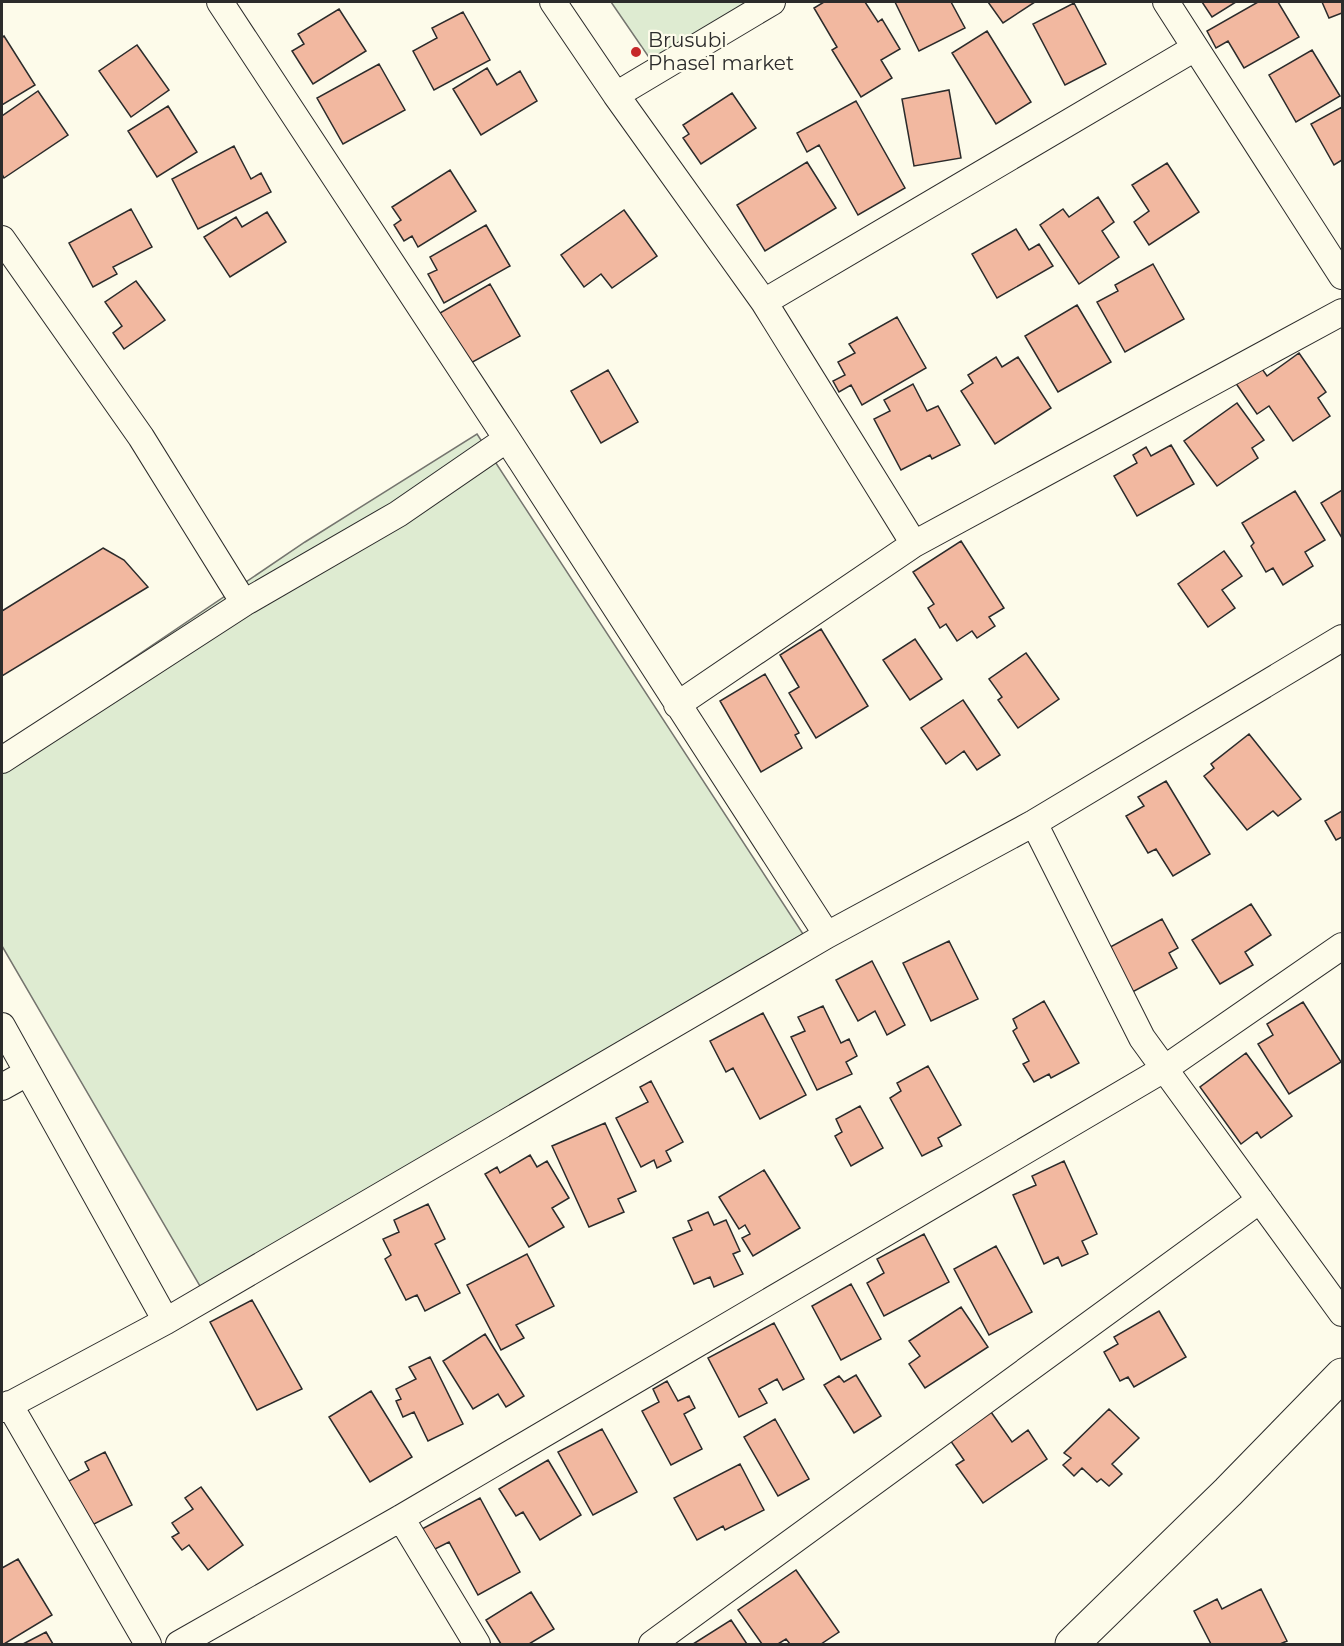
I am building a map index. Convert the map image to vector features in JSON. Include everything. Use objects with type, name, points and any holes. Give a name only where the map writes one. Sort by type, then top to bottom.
[{"type":"street","points":[[220,2],[507,439],[827,935]]},
{"type":"street","points":[[553,2],[616,95],[764,302],[914,544]]},
{"type":"street","points":[[616,95],[772,2]]},
{"type":"street","points":[[1166,2],[1342,276]]},
{"type":"street","points":[[764,302],[1195,48]]},
{"type":"street","points":[[2,239],[141,437],[244,603]]},
{"type":"street","points":[[677,705],[914,544],[1342,312]]},
{"type":"street","points":[[2,760],[244,603],[398,514],[507,439]]},
{"type":"street","points":[[148,1644],[5,1406],[166,1321],[827,935],[1034,823],[1342,638]]},
{"type":"street","points":[[1034,823],[1142,1038],[1342,1313]]},
{"type":"street","points":[[179,1644],[401,1518],[1164,1069],[1342,946]]},
{"type":"street","points":[[2,1026],[166,1321]]},
{"type":"street","points":[[2,1088],[27,1073]]},
{"type":"street","points":[[652,1644],[1260,1200]]},
{"type":"street","points":[[1072,1644],[1341,1379]]},
{"type":"street","points":[[401,1518],[477,1644]]},
{"type":"green space","points":[[611,2],[777,2],[659,72]]},
{"type":"green space","points":[[477,434],[803,934],[204,1293],[2,946],[2,747],[305,542]]},
{"type":"building","points":[[824,2],[865,2],[878,22],[882,19],[900,49],[881,60],[892,78],[861,97],[832,50],[837,47],[814,8]]},
{"type":"building","points":[[895,2],[951,2],[965,28],[919,51]]},
{"type":"building","points":[[988,2],[1035,2],[1003,23]]},
{"type":"building","points":[[1202,2],[1236,2],[1212,17]]},
{"type":"building","points":[[1258,2],[1278,2],[1299,37],[1244,68],[1228,41],[1216,48],[1207,31]]},
{"type":"building","points":[[1322,2],[1342,2],[1342,13],[1329,18]]},
{"type":"building","points":[[1074,3],[1106,64],[1065,85],[1033,24]]},
{"type":"building","points":[[339,9],[366,51],[313,84],[292,51],[304,44],[298,34]]},
{"type":"building","points":[[463,12],[490,60],[434,90],[413,51],[437,38],[432,28]]},
{"type":"building","points":[[987,31],[1031,102],[996,124],[952,53]]},
{"type":"building","points":[[4,36],[35,85],[2,105],[2,38]]},
{"type":"building","points":[[137,45],[169,90],[131,117],[99,71]]},
{"type":"building","points":[[1312,50],[1340,96],[1296,122],[1269,75]]},
{"type":"building","points":[[379,64],[405,110],[343,144],[317,98]]},
{"type":"building","points":[[487,68],[497,85],[520,71],[537,101],[481,135],[453,89]]},
{"type":"building","points":[[949,90],[961,158],[914,166],[902,99]]},
{"type":"building","points":[[38,91],[68,135],[4,178],[2,174],[2,116]]},
{"type":"building","points":[[732,93],[756,128],[701,164],[683,138],[689,134],[683,125]]},
{"type":"building","points":[[856,101],[905,188],[858,215],[819,145],[807,152],[797,133]]},
{"type":"building","points":[[168,106],[197,152],[157,177],[128,131]]},
{"type":"building","points":[[1342,107],[1342,160],[1334,165],[1311,124]]},
{"type":"building","points":[[234,146],[251,179],[261,173],[271,192],[198,229],[172,179]]},
{"type":"building","points":[[807,162],[836,208],[765,251],[737,205]]},
{"type":"building","points":[[1167,163],[1199,212],[1149,245],[1134,222],[1149,211],[1132,185]]},
{"type":"building","points":[[450,170],[476,211],[418,247],[412,236],[404,241],[394,225],[401,220],[392,207]]},
{"type":"building","points":[[1098,197],[1114,222],[1102,231],[1119,257],[1079,284],[1040,225],[1063,209],[1069,217]]},
{"type":"building","points":[[131,209],[152,247],[113,267],[117,274],[93,287],[69,243]]},
{"type":"building","points":[[624,210],[657,256],[612,288],[601,274],[584,287],[561,255]]},
{"type":"building","points":[[267,212],[286,242],[230,277],[204,237],[236,217],[242,227]]},
{"type":"building","points":[[486,225],[510,266],[444,303],[428,274],[437,270],[430,257]]},
{"type":"building","points":[[1016,229],[1029,250],[1039,244],[1053,266],[997,298],[972,254]]},
{"type":"building","points":[[1153,264],[1184,319],[1125,352],[1097,302],[1118,291],[1115,285]]},
{"type":"building","points":[[136,281],[165,320],[124,349],[113,333],[122,326],[105,302]]},
{"type":"building","points":[[490,284],[520,336],[469,364],[440,313]]},
{"type":"building","points":[[1077,305],[1111,362],[1058,392],[1025,336]]},
{"type":"building","points":[[897,317],[926,368],[862,405],[851,385],[839,392],[833,381],[845,375],[838,362],[855,353],[849,344]]},
{"type":"building","points":[[1299,353],[1326,392],[1318,398],[1330,416],[1293,441],[1269,406],[1257,414],[1235,382],[1260,366],[1267,376]]},
{"type":"building","points":[[996,357],[1002,367],[1018,357],[1051,408],[995,444],[961,391],[973,383],[968,375]]},
{"type":"building","points":[[608,370],[638,422],[601,443],[571,391]]},
{"type":"building","points":[[913,384],[927,411],[938,406],[960,445],[932,459],[930,455],[901,470],[874,419],[890,411],[884,400]]},
{"type":"building","points":[[1237,403],[1264,440],[1252,448],[1258,458],[1217,486],[1184,441]]},
{"type":"building","points":[[1171,445],[1194,484],[1137,516],[1114,476],[1137,463],[1133,455],[1146,447],[1151,456]]},
{"type":"building","points":[[1342,490],[1342,538],[1321,503]]},
{"type":"building","points":[[1295,491],[1325,540],[1305,552],[1313,566],[1283,585],[1273,568],[1266,572],[1251,546],[1254,543],[1242,523]]},
{"type":"building","points":[[961,541],[1004,608],[989,617],[995,626],[977,638],[972,631],[957,641],[946,624],[940,628],[928,608],[934,604],[913,572]]},
{"type":"building","points":[[103,548],[124,560],[148,587],[2,676],[2,611]]},
{"type":"building","points":[[1224,551],[1242,576],[1222,590],[1235,608],[1208,627],[1178,584]]},
{"type":"building","points":[[821,629],[868,706],[816,738],[789,693],[799,687],[780,655]]},
{"type":"building","points":[[915,639],[942,679],[910,700],[883,660]]},
{"type":"building","points":[[1026,653],[1059,699],[1018,728],[998,700],[1002,697],[989,679]]},
{"type":"building","points":[[765,674],[799,733],[795,735],[802,748],[761,772],[720,701]]},
{"type":"building","points":[[963,700],[1000,755],[977,770],[964,751],[946,764],[921,728]]},
{"type":"building","points":[[1249,734],[1301,799],[1278,816],[1273,811],[1247,830],[1204,776],[1214,768],[1211,764]]},
{"type":"building","points":[[1166,781],[1210,854],[1173,876],[1156,849],[1148,853],[1126,816],[1144,806],[1138,797]]},
{"type":"building","points":[[1342,811],[1342,837],[1336,840],[1325,821]]},
{"type":"building","points":[[1251,904],[1271,935],[1245,952],[1253,965],[1220,984],[1192,940]]},
{"type":"building","points":[[1162,919],[1178,948],[1169,953],[1177,968],[1125,996],[1101,952]]},
{"type":"building","points":[[949,941],[978,999],[931,1021],[903,963]]},
{"type":"building","points":[[872,961],[905,1025],[887,1035],[875,1011],[858,1021],[836,980]]},
{"type":"building","points":[[1044,1001],[1079,1063],[1051,1078],[1049,1074],[1034,1082],[1023,1064],[1029,1061],[1013,1031],[1017,1028],[1013,1019]]},
{"type":"building","points":[[1303,1002],[1341,1062],[1289,1094],[1258,1044],[1273,1035],[1267,1024]]},
{"type":"building","points":[[823,1006],[841,1043],[849,1039],[857,1056],[846,1062],[852,1074],[817,1090],[791,1037],[805,1031],[798,1017]]},
{"type":"building","points":[[763,1013],[806,1095],[760,1119],[733,1068],[726,1072],[710,1041]]},
{"type":"building","points":[[1246,1053],[1292,1116],[1261,1138],[1257,1132],[1241,1144],[1200,1087]]},
{"type":"building","points":[[928,1066],[961,1125],[938,1138],[942,1146],[922,1156],[890,1098],[901,1091],[897,1083]]},
{"type":"building","points":[[651,1081],[683,1142],[666,1151],[671,1161],[657,1168],[654,1160],[641,1167],[616,1118],[648,1102],[640,1087]]},
{"type":"building","points":[[860,1106],[883,1148],[851,1166],[835,1136],[842,1132],[836,1119]]},
{"type":"building","points":[[605,1123],[636,1191],[618,1199],[624,1212],[589,1227],[552,1146]]},
{"type":"building","points":[[530,1155],[537,1167],[547,1161],[569,1198],[552,1208],[564,1227],[529,1247],[485,1174],[497,1167],[500,1173]]},
{"type":"building","points":[[1064,1161],[1097,1234],[1082,1241],[1088,1254],[1062,1266],[1058,1257],[1044,1264],[1013,1195],[1036,1185],[1032,1176]]},
{"type":"building","points":[[764,1170],[800,1228],[753,1256],[742,1238],[750,1234],[745,1225],[739,1229],[719,1197]]},
{"type":"building","points":[[428,1204],[445,1239],[435,1244],[460,1293],[425,1311],[417,1295],[406,1300],[385,1259],[391,1255],[383,1239],[399,1232],[394,1220]]},
{"type":"building","points":[[708,1212],[714,1225],[726,1220],[740,1251],[733,1254],[743,1274],[714,1287],[710,1277],[694,1284],[673,1238],[692,1230],[688,1221]]},
{"type":"building","points":[[924,1234],[949,1282],[884,1316],[867,1283],[884,1273],[877,1259]]},
{"type":"building","points":[[996,1246],[1032,1312],[989,1335],[954,1269]]},
{"type":"building","points":[[527,1254],[554,1306],[516,1325],[524,1338],[501,1350],[467,1285]]},
{"type":"building","points":[[851,1284],[881,1339],[841,1360],[812,1306]]},
{"type":"building","points":[[252,1300],[302,1389],[257,1410],[210,1322]]},
{"type":"building","points":[[961,1307],[988,1347],[925,1388],[909,1364],[920,1356],[909,1341]]},
{"type":"building","points":[[1159,1311],[1186,1357],[1134,1387],[1128,1377],[1120,1381],[1104,1352],[1118,1344],[1114,1337]]},
{"type":"building","points":[[774,1323],[804,1379],[783,1390],[777,1379],[759,1389],[767,1403],[739,1417],[708,1358]]},
{"type":"building","points":[[485,1334],[524,1396],[506,1407],[498,1394],[473,1409],[443,1361]]},
{"type":"building","points":[[430,1357],[463,1424],[428,1441],[414,1412],[403,1417],[396,1401],[401,1399],[396,1389],[416,1379],[409,1367]]},
{"type":"building","points":[[856,1375],[881,1416],[854,1433],[824,1385],[839,1376],[844,1382]]},
{"type":"building","points":[[667,1381],[678,1401],[689,1396],[695,1408],[684,1414],[702,1449],[671,1465],[642,1411],[659,1402],[653,1389]]},
{"type":"building","points":[[371,1391],[412,1457],[370,1482],[329,1417]]},
{"type":"building","points":[[1109,1409],[1139,1438],[1112,1464],[1122,1474],[1109,1486],[1101,1479],[1097,1482],[1082,1468],[1074,1476],[1063,1465],[1071,1458],[1064,1453]]},
{"type":"building","points":[[991,1412],[1012,1442],[1028,1430],[1047,1459],[983,1503],[956,1465],[964,1460],[950,1440]]},
{"type":"building","points":[[775,1419],[809,1479],[778,1496],[744,1437]]},
{"type":"building","points":[[602,1429],[637,1492],[593,1515],[558,1452]]},
{"type":"building","points":[[105,1452],[132,1505],[82,1530],[67,1482],[89,1470],[85,1462]]},
{"type":"building","points":[[548,1460],[581,1515],[540,1540],[523,1512],[516,1516],[499,1489]]},
{"type":"building","points":[[740,1464],[764,1510],[725,1530],[723,1526],[697,1540],[674,1498]]},
{"type":"building","points":[[201,1487],[243,1545],[208,1570],[189,1545],[182,1550],[172,1537],[179,1533],[172,1523],[193,1509],[185,1498]]},
{"type":"building","points":[[480,1498],[520,1572],[478,1595],[449,1542],[433,1550],[422,1529]]},
{"type":"building","points":[[18,1559],[52,1615],[2,1644],[2,1568]]},
{"type":"building","points":[[796,1570],[839,1632],[821,1644],[790,1644],[786,1639],[778,1644],[762,1644],[738,1610]]},
{"type":"building","points":[[1261,1589],[1287,1641],[1280,1644],[1211,1644],[1194,1611],[1217,1599],[1222,1609]]},
{"type":"building","points":[[531,1592],[554,1629],[529,1644],[501,1644],[486,1620]]},
{"type":"building","points":[[731,1620],[747,1644],[693,1644]]},
{"type":"building","points":[[46,1632],[53,1644],[23,1644]]},
{"type":"place","name":"Brusubi Phase1 market","points":[[636,52]]}]
